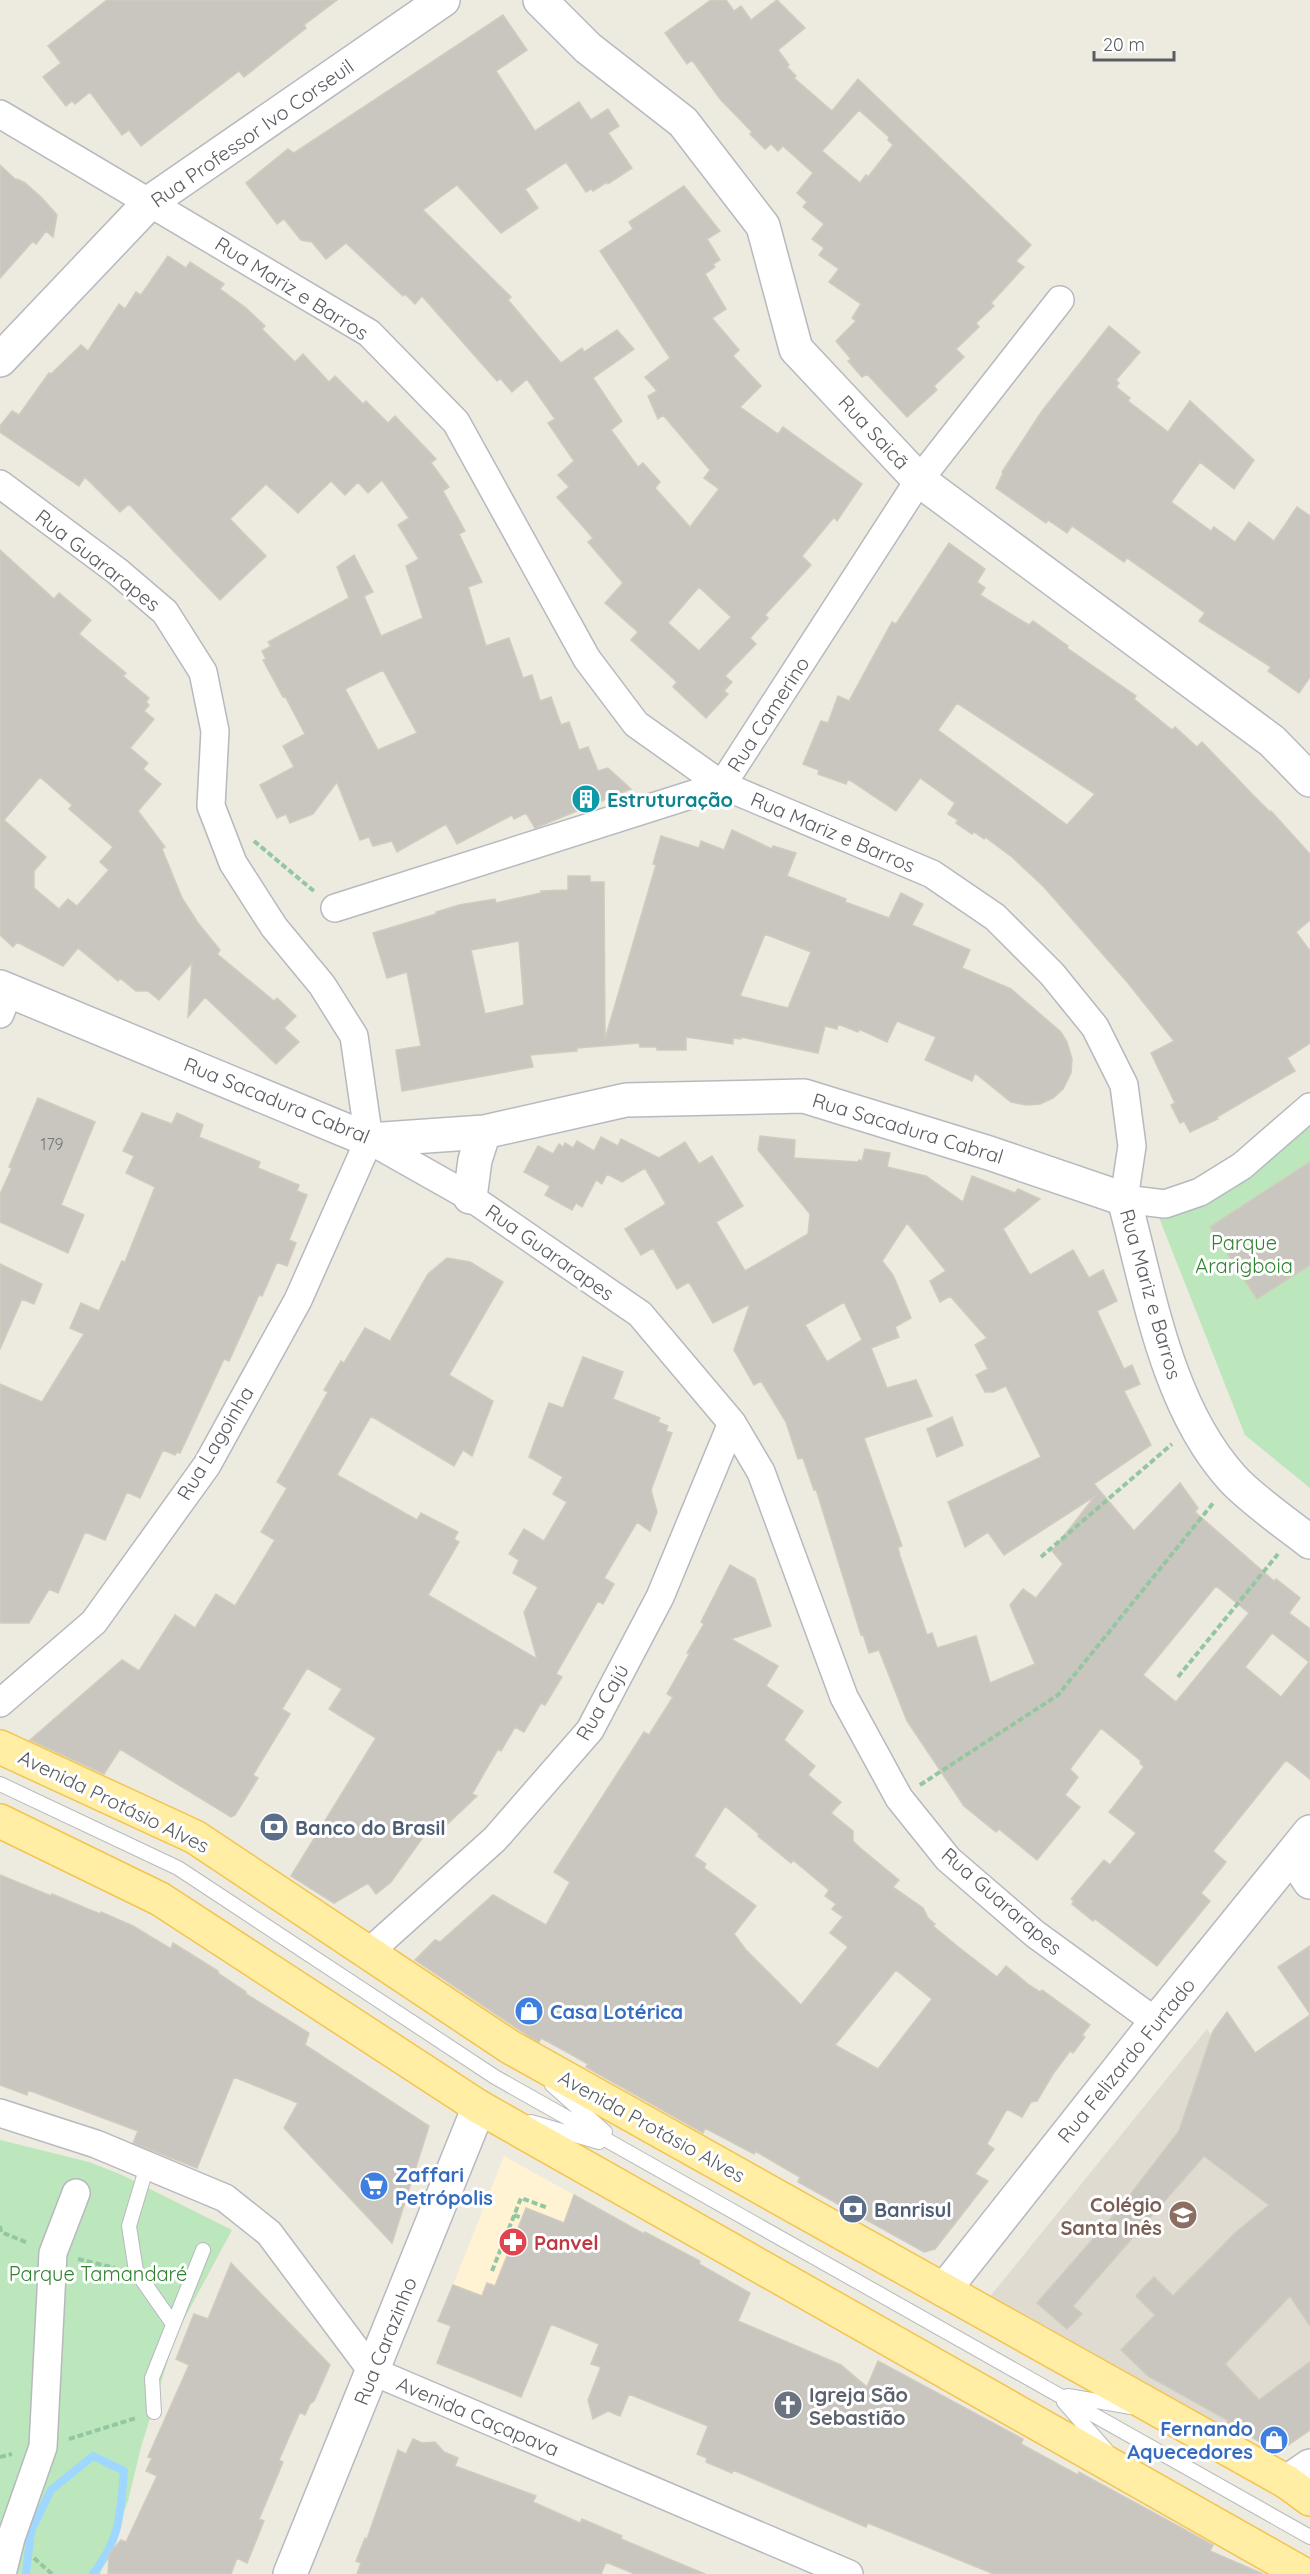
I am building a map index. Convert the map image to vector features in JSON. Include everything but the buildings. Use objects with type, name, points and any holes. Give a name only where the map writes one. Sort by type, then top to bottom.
[{"type":"main road","name":"Avenida Protásio Alves","points":[[0,1747],[195,1837],[510,2047],[1164,2413],[1302,2482]]},
{"type":"main road","points":[[0,1821],[160,1899],[479,2107],[1303,2574]]},
{"type":"street","name":"Rua Professor Ivo Corseuil","points":[[0,360],[150,202],[443,0]]},
{"type":"street","name":"Rua Saicã","points":[[540,0],[588,48],[683,122],[763,226],[796,348],[919,480],[1272,741],[1310,780]]},
{"type":"street","name":"Rua Mariz e Barros","points":[[0,114],[369,333],[456,422],[587,659],[636,724],[722,785],[932,874],[995,917],[1052,974],[1095,1027],[1125,1085],[1132,1146],[1124,1199],[1169,1368],[1194,1425],[1232,1478],[1303,1537]]},
{"type":"street","name":"Rua Camerino","points":[[334,908],[722,785],[919,480],[1060,300]]},
{"type":"street","name":"Rua Guararapes","points":[[0,484],[117,571],[165,612],[203,672],[215,731],[211,806],[233,863],[274,927],[322,986],[354,1036],[369,1140],[470,1197],[640,1314],[732,1423],[761,1472],[844,1697],[899,1798],[948,1859],[1035,1934],[1156,2022]]},
{"type":"street","name":"Rua Sacadura Cabral","points":[[3,997],[369,1140],[484,1132],[626,1100],[804,1096],[989,1153],[1124,1199]]},
{"type":"street","points":[[1124,1199],[1165,1204],[1200,1192],[1242,1166],[1310,1107]]},
{"type":"street","points":[[470,1197],[475,1160],[484,1132]]},
{"type":"street","name":"Rua Lagoinha","points":[[0,1703],[94,1622],[207,1465],[298,1300],[369,1140]]},
{"type":"street","name":"Rua Cajú","points":[[369,1952],[495,1839],[590,1730],[660,1597],[732,1423]]},
{"type":"street","points":[[1301,1844],[1310,1882]]},
{"type":"street","name":"Rua Felizardo Furtado","points":[[944,2290],[1156,2022],[1301,1844]]},
{"type":"street","name":"Rua Carazinho","points":[[290,2574],[479,2107]]},
{"type":"street","name":"Avenida Caçapava","points":[[0,2113],[96,2144],[225,2198],[269,2233],[372,2371],[849,2574]]},
{"type":"street","points":[[2,2574],[11,2538],[43,2447],[53,2253],[76,2193]]},
{"type":"lane","points":[[0,1784],[178,1868],[495,2077],[1310,2536]]},
{"type":"lane","points":[[510,2047],[624,2150]]},
{"type":"lane","points":[[479,2107],[624,2150]]},
{"type":"lane","points":[[147,2166],[129,2226],[136,2271],[173,2324]]},
{"type":"lane","points":[[154,2412],[152,2378],[203,2250]]},
{"type":"lane","points":[[1057,2394],[1129,2475]]},
{"type":"lane","points":[[1057,2394],[1164,2413]]},
{"type":"path","points":[[246,835],[334,908]]},
{"type":"path","points":[[1041,1557],[1194,1425]]},
{"type":"path","points":[[939,1772],[1058,1695],[1232,1478]]},
{"type":"path","points":[[1178,1677],[1303,1537]]},
{"type":"path","points":[[492,2271],[521,2198],[548,2208]]},
{"type":"path","points":[[514,2215],[522,2218]]},
{"type":"path","points":[[0,2457],[43,2447],[154,2412]]},
{"type":"shaded area","name":"Colégio Santa Inês","points":[[1207,2029],[1277,2131],[1310,2107],[1310,2404],[1280,2386],[1218,2429],[988,2299]]},
{"type":"shaded area","name":"Panvel","points":[[504,2156],[574,2195],[528,2315],[453,2285]]},
{"type":"green space","name":"Parque Ararigboia","points":[[1310,1111],[1310,1488],[1245,1435],[1158,1215]]},
{"type":"green space","name":"Parque Tamandaré","points":[[0,2140],[89,2162],[122,2175],[232,2230],[176,2334],[141,2447],[128,2501],[100,2574],[0,2574]]},
{"type":"waterway","points":[[26,2574],[31,2531],[51,2490],[93,2456],[124,2471],[118,2525],[109,2549],[93,2574]]},
{"type":"place","name":"Estruturação","points":[[586,799]]},
{"type":"place","name":"Banco do Brasil","points":[[274,1827]]},
{"type":"place","name":"Casa Lotérica","points":[[529,2011]]},
{"type":"place","name":"Zaffari Petrópolis","points":[[374,2186]]},
{"type":"place","name":"Banrisul","points":[[853,2209]]},
{"type":"place","name":"Colégio Santa Inês","points":[[1183,2215]]},
{"type":"place","name":"Panvel","points":[[513,2242]]},
{"type":"place","name":"Igreja São Sebastião","points":[[788,2405]]},
{"type":"place","name":"Fernando Aquecedores","points":[[1274,2440]]}]
